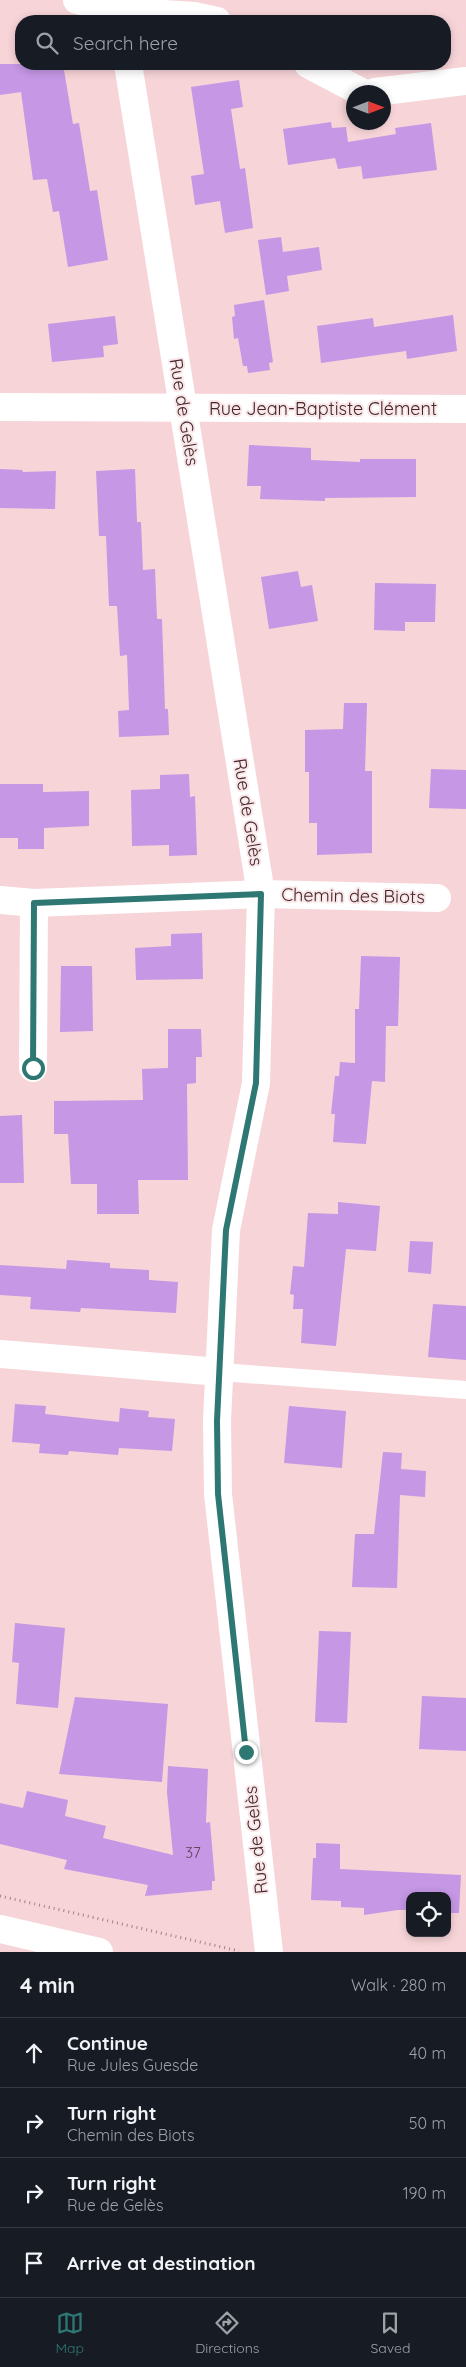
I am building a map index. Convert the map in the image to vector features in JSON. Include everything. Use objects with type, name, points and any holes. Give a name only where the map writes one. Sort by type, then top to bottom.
[{"type":"street","points":[[78,0],[120,11],[179,15]]},
{"type":"street","name":"Rue de Gelès","points":[[129,70],[261,894],[256,1083],[226,1230],[217,1421],[218,1494],[269,1952]]},
{"type":"street","points":[[319,70],[348,85]]},
{"type":"street","points":[[391,90],[466,81]]},
{"type":"street","name":"Rue Jean-Baptiste Clément","points":[[0,407],[184,410],[466,410]]},
{"type":"street","name":"Chemin des Biots","points":[[0,900],[34,903],[261,894],[437,898]]},
{"type":"street","points":[[33,1068],[34,903]]},
{"type":"street","points":[[0,1354],[220,1372]]},
{"type":"street","points":[[0,1929],[100,1952]]},
{"type":"lane","points":[[220,1372],[466,1390]]},
{"type":"path","points":[[0,1896],[245,1952]]},
{"type":"building","points":[[0,64],[15,64],[15,70],[64,70],[73,124],[79,123],[90,191],[97,190],[108,260],[68,267],[59,211],[53,212],[47,179],[33,180],[21,92],[0,95]]},
{"type":"building","points":[[239,80],[243,107],[231,109],[240,169],[245,168],[253,228],[225,233],[220,201],[195,205],[191,176],[204,174],[191,87]]},
{"type":"building","points":[[331,122],[332,128],[346,127],[348,142],[396,134],[395,128],[431,123],[437,170],[363,179],[361,166],[338,169],[335,158],[288,165],[283,129]]},
{"type":"building","points":[[281,237],[283,252],[319,247],[322,270],[287,276],[289,291],[266,295],[258,240]]},
{"type":"building","points":[[264,300],[273,362],[269,363],[270,370],[248,373],[247,366],[243,366],[238,338],[234,339],[232,317],[235,316],[234,305]]},
{"type":"building","points":[[453,315],[457,351],[407,359],[406,351],[321,363],[317,326],[373,318],[374,327]]},
{"type":"building","points":[[115,316],[118,344],[103,346],[104,357],[52,362],[48,324]]},
{"type":"building","points":[[249,445],[311,448],[311,460],[360,462],[360,459],[416,459],[416,497],[325,498],[325,501],[260,499],[261,486],[247,486]]},
{"type":"building","points":[[0,469],[22,470],[23,472],[56,471],[55,509],[0,508]]},
{"type":"building","points":[[135,469],[137,522],[141,522],[143,570],[155,569],[157,619],[162,619],[165,709],[168,709],[169,735],[119,737],[118,711],[129,710],[127,655],[120,656],[117,606],[109,606],[106,536],[99,536],[96,471]]},
{"type":"building","points":[[298,571],[301,587],[312,585],[318,621],[269,629],[261,577]]},
{"type":"building","points":[[375,583],[436,584],[435,622],[405,622],[405,631],[374,630]]},
{"type":"building","points":[[344,703],[367,703],[365,771],[372,771],[372,853],[317,855],[317,823],[309,823],[309,772],[305,772],[305,730],[343,729]]},
{"type":"building","points":[[431,769],[466,770],[466,809],[429,808]]},
{"type":"building","points":[[189,774],[190,797],[195,796],[197,855],[169,856],[169,845],[132,846],[131,790],[160,789],[160,775]]},
{"type":"building","points":[[0,784],[43,784],[43,792],[89,791],[89,826],[44,828],[44,849],[18,849],[18,838],[0,838]]},
{"type":"building","points":[[202,933],[203,979],[136,980],[135,948],[171,946],[171,934]]},
{"type":"building","points":[[361,956],[400,957],[398,1026],[386,1026],[385,1082],[372,1081],[366,1144],[333,1142],[335,1114],[331,1114],[335,1076],[339,1076],[340,1062],[355,1063],[355,1009],[359,1009]]},
{"type":"building","points":[[61,966],[92,966],[93,1031],[60,1032]]},
{"type":"building","points":[[168,1029],[201,1029],[202,1057],[196,1057],[196,1083],[187,1084],[188,1180],[138,1180],[139,1214],[97,1214],[97,1184],[71,1184],[68,1134],[54,1134],[54,1101],[143,1100],[142,1069],[168,1068]]},
{"type":"building","points":[[22,1115],[24,1183],[0,1183],[0,1116]]},
{"type":"building","points":[[338,1202],[380,1206],[376,1251],[346,1249],[336,1346],[301,1343],[303,1309],[293,1309],[294,1295],[290,1294],[293,1266],[304,1267],[308,1213],[338,1214]]},
{"type":"building","points":[[410,1241],[433,1242],[431,1274],[408,1272]]},
{"type":"building","points":[[67,1260],[110,1263],[110,1268],[149,1270],[149,1280],[178,1282],[176,1313],[81,1308],[80,1312],[30,1309],[31,1297],[0,1295],[0,1265],[66,1269]]},
{"type":"building","points":[[433,1304],[466,1306],[466,1360],[428,1357]]},
{"type":"building","points":[[15,1404],[46,1406],[45,1414],[119,1422],[120,1408],[149,1411],[148,1417],[175,1419],[172,1451],[119,1448],[118,1455],[69,1451],[68,1455],[39,1453],[40,1444],[12,1442]]},
{"type":"building","points":[[289,1406],[346,1411],[342,1468],[284,1463]]},
{"type":"building","points":[[383,1452],[402,1453],[401,1469],[426,1471],[425,1497],[400,1495],[397,1588],[352,1587],[355,1534],[374,1534]]},
{"type":"building","points":[[15,1623],[65,1628],[58,1708],[16,1704],[19,1663],[12,1662]]},
{"type":"building","points":[[319,1631],[351,1632],[347,1723],[315,1722]]},
{"type":"building","points":[[422,1696],[466,1698],[466,1751],[419,1749]]},
{"type":"building","points":[[75,1697],[168,1704],[162,1782],[59,1774]]},
{"type":"building","points":[[168,1766],[208,1769],[206,1823],[210,1822],[215,1881],[212,1881],[212,1890],[145,1896],[148,1885],[64,1869],[67,1860],[0,1844],[0,1803],[23,1808],[27,1791],[68,1800],[65,1816],[106,1826],[103,1838],[173,1855],[167,1792]]},
{"type":"building","points":[[316,1843],[340,1844],[340,1869],[461,1875],[459,1913],[451,1913],[451,1892],[406,1892],[406,1910],[364,1915],[364,1908],[341,1907],[341,1901],[311,1900],[313,1858],[316,1858]]},
{"type":"route","points":[[33,1068],[34,903],[261,894],[256,1083],[226,1230],[217,1421],[218,1494],[246,1752]]}]
